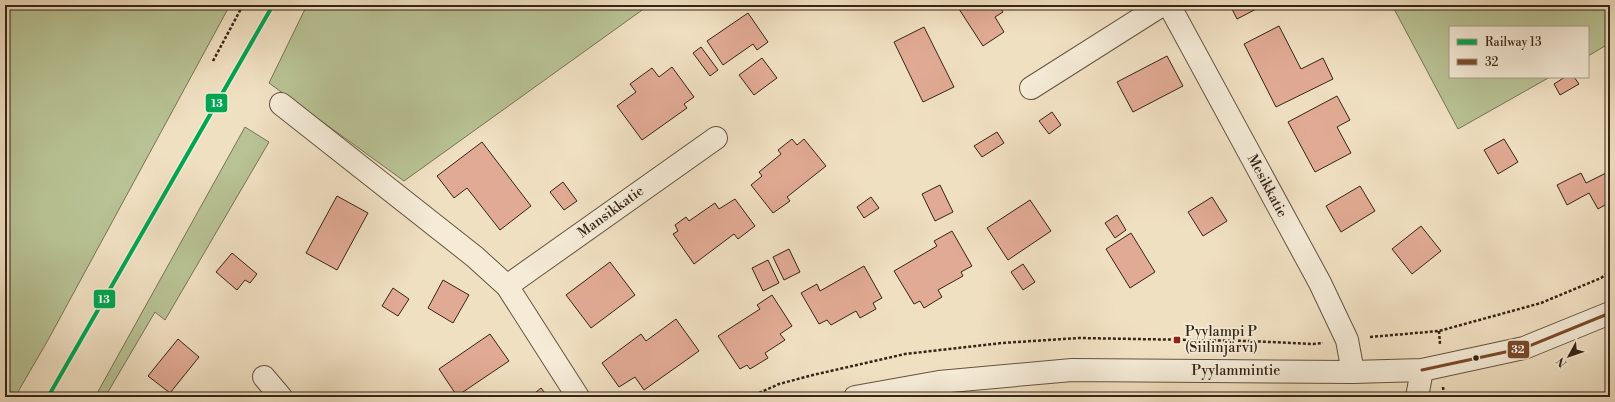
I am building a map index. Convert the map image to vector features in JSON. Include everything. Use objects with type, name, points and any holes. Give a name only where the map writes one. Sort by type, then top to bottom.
[{"type":"street","points":[[1031,88],[1162,5]]},
{"type":"street","name":"Mesikkatie","points":[[1169,5],[1309,263],[1347,340],[1353,372]]},
{"type":"street","points":[[281,104],[475,257],[507,286],[578,397]]},
{"type":"street","name":"Mansikkatie","points":[[507,286],[716,138]]},
{"type":"street","name":"Pyylammintie","points":[[855,397],[939,382],[1072,370],[1353,372],[1422,370],[1524,348],[1610,313]]},
{"type":"street","points":[[1417,397],[1422,370]]},
{"type":"street","points":[[264,377],[281,397]]},
{"type":"path","points":[[213,61],[243,5]]},
{"type":"path","points":[[750,397],[778,384],[898,356],[1002,343],[1079,338],[1249,341],[1313,344],[1439,331],[1541,303],[1601,278],[1610,271]]},
{"type":"green space","points":[[5,5],[230,5],[48,340],[15,397],[5,397]]},
{"type":"green space","points":[[307,5],[643,5],[645,8],[404,181],[269,83]]},
{"type":"green space","points":[[1392,5],[1610,5],[1610,43],[1589,55],[1589,26],[1449,26],[1449,78],[1548,78],[1458,129]]},
{"type":"green space","points":[[245,127],[269,142],[165,320],[155,312],[105,397],[95,397]]},
{"type":"building","points":[[998,5],[1003,12],[995,17],[1004,32],[983,46],[957,6]]},
{"type":"building","points":[[1230,5],[1264,5],[1237,19]]},
{"type":"building","points":[[748,13],[768,42],[757,50],[753,44],[723,65],[707,41]]},
{"type":"building","points":[[1279,26],[1301,69],[1323,58],[1333,79],[1276,107],[1244,44]]},
{"type":"building","points":[[924,27],[954,87],[923,102],[894,42]]},
{"type":"building","points":[[701,47],[718,70],[710,76],[693,53]]},
{"type":"building","points":[[1167,56],[1183,86],[1133,112],[1117,82]]},
{"type":"building","points":[[762,58],[777,78],[754,95],[739,75]]},
{"type":"building","points":[[672,67],[694,97],[684,104],[687,108],[642,140],[617,106],[636,92],[630,84],[652,68],[659,77]]},
{"type":"building","points":[[1563,78],[1575,78],[1579,84],[1560,95],[1554,84]]},
{"type":"building","points":[[1337,96],[1350,120],[1337,127],[1351,153],[1315,172],[1288,122]]},
{"type":"building","points":[[1052,112],[1061,125],[1049,134],[1039,121]]},
{"type":"building","points":[[997,132],[1004,143],[982,157],[974,146]]},
{"type":"building","points":[[792,139],[797,145],[804,139],[826,166],[787,197],[790,201],[773,213],[751,185],[762,176],[759,172],[781,154],[778,150]]},
{"type":"building","points":[[1504,139],[1518,162],[1498,174],[1484,150]]},
{"type":"building","points":[[482,142],[531,206],[500,230],[467,188],[454,198],[437,176]]},
{"type":"building","points":[[1610,171],[1610,202],[1598,209],[1589,193],[1567,205],[1557,185],[1581,173],[1586,183]]},
{"type":"building","points":[[563,182],[577,201],[564,210],[550,192]]},
{"type":"building","points":[[940,185],[953,212],[935,221],[922,194]]},
{"type":"building","points":[[1360,186],[1375,211],[1341,232],[1326,206]]},
{"type":"building","points":[[337,196],[368,213],[337,270],[306,253]]},
{"type":"building","points":[[871,197],[879,208],[864,218],[857,207]]},
{"type":"building","points":[[1212,197],[1227,221],[1203,236],[1188,212]]},
{"type":"building","points":[[735,199],[755,226],[738,239],[734,234],[694,264],[673,234],[678,231],[675,225],[686,217],[689,221],[715,203],[719,209]]},
{"type":"building","points":[[1030,200],[1051,231],[1008,260],[987,228]]},
{"type":"building","points":[[1117,215],[1126,230],[1115,238],[1105,223]]},
{"type":"building","points":[[1421,226],[1441,251],[1412,274],[1392,249]]},
{"type":"building","points":[[952,231],[972,266],[961,272],[963,276],[938,290],[942,297],[924,308],[920,301],[914,304],[894,271],[937,246],[934,241]]},
{"type":"building","points":[[1131,233],[1155,272],[1130,288],[1106,249]]},
{"type":"building","points":[[789,249],[800,272],[784,280],[773,257]]},
{"type":"building","points":[[232,253],[257,274],[250,283],[245,280],[237,290],[216,272]]},
{"type":"building","points":[[768,260],[779,283],[763,291],[752,268]]},
{"type":"building","points":[[610,262],[635,295],[591,328],[566,295]]},
{"type":"building","points":[[1023,264],[1035,282],[1023,290],[1011,272]]},
{"type":"building","points":[[864,266],[882,298],[873,303],[876,309],[860,318],[856,311],[831,325],[827,320],[819,324],[801,293],[817,284],[820,291]]},
{"type":"building","points":[[443,280],[469,295],[453,323],[428,308]]},
{"type":"building","points":[[393,288],[409,299],[398,316],[382,306]]},
{"type":"building","points":[[772,295],[792,326],[780,334],[785,340],[765,353],[768,358],[750,369],[747,365],[740,369],[718,336],[760,309],[757,305]]},
{"type":"building","points":[[676,319],[699,351],[644,390],[635,377],[619,387],[602,363],[641,334],[646,341]]},
{"type":"building","points":[[490,334],[509,361],[457,396],[439,369]]},
{"type":"building","points":[[178,339],[199,357],[170,393],[148,376]]},
{"type":"building","points":[[541,388],[548,397],[530,397]]},
{"type":"rail line","name":"13","points":[[48,397],[273,5]]},
{"type":"transit line","name":"32","points":[[1422,370],[1524,348],[1610,313]]},
{"type":"place","name":"Pyylampi P (Siilinjärvi)","points":[[1177,340]]}]
